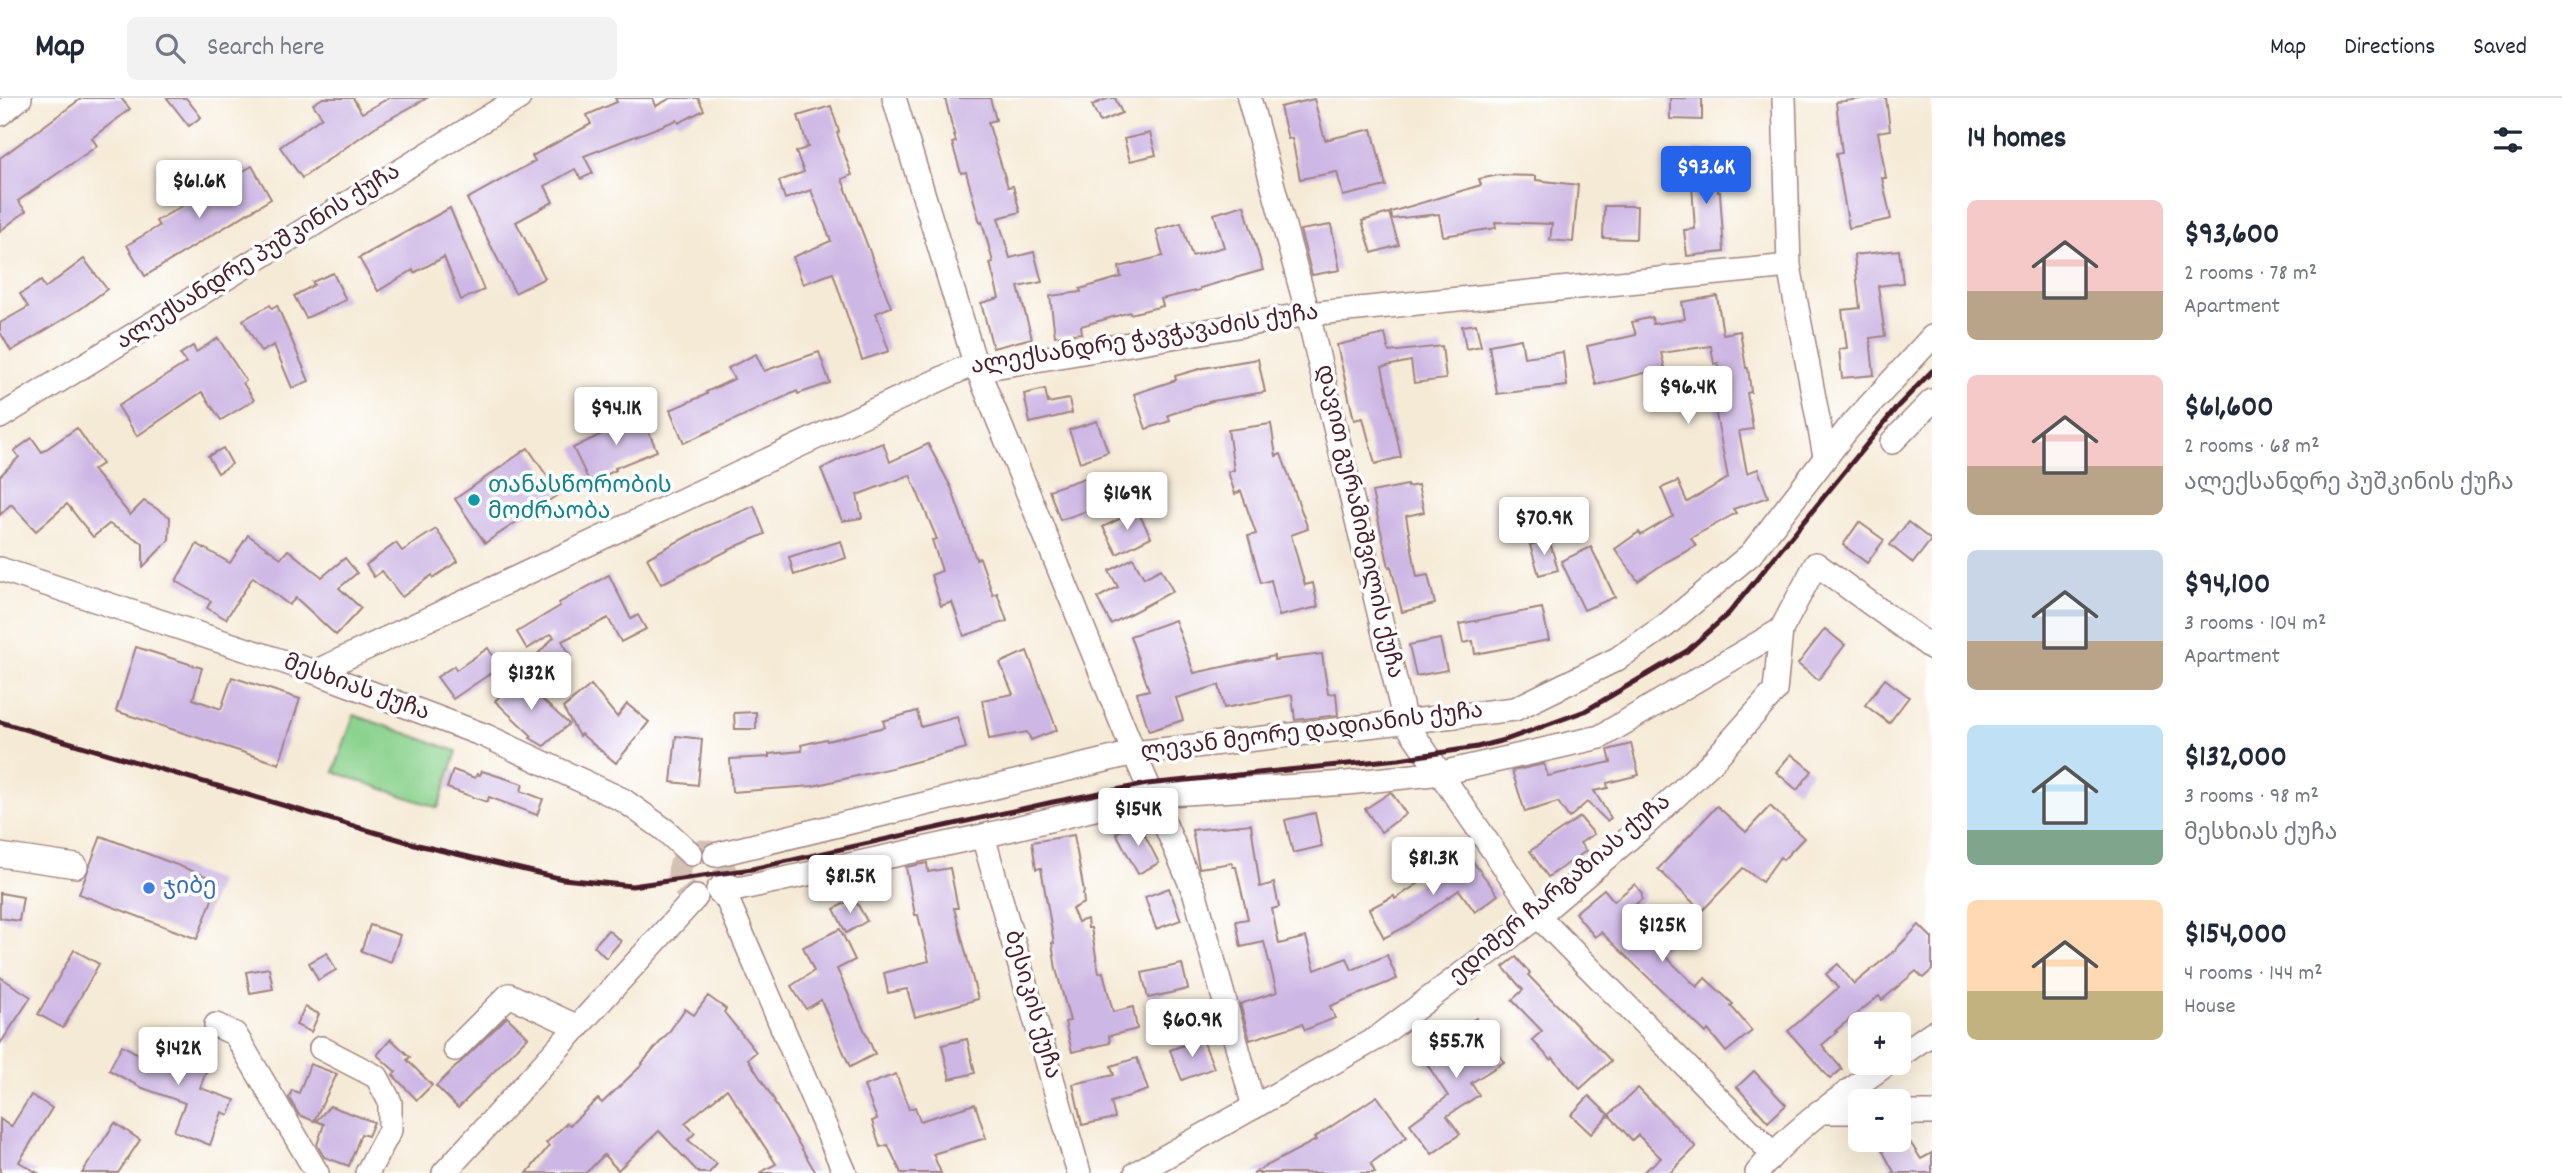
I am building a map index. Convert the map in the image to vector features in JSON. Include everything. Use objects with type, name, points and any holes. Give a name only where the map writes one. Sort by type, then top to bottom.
[{"type":"street","points":[[0,114],[20,98]]},
{"type":"street","name":"ალექსანდრე პუშკინის ქუჩა","points":[[0,417],[519,98]]},
{"type":"street","points":[[894,98],[975,363],[1134,753],[1195,894],[1254,1107]]},
{"type":"street","name":"დავით გურამიშვილის ქუჩა","points":[[1249,98],[1308,314],[1405,722],[1538,916],[1773,1154]]},
{"type":"street","points":[[1784,98],[1789,266],[1825,456]]},
{"type":"street","name":"ალექსანდრე ჭავჭავაძის ქუჩა","points":[[315,673],[975,363],[993,368],[1308,314],[1789,266]]},
{"type":"street","name":"ლევან მეორე დადიანის ქუჩა","points":[[715,855],[1134,753],[1515,709],[1617,659],[1665,626],[1751,554],[1825,456],[1932,337]]},
{"type":"street","points":[[1892,442],[1932,401]]},
{"type":"street","name":"ედიშერ ჩარგაზიას ქუჩა","points":[[1136,1173],[1377,1038],[1538,916],[1646,824],[1713,761],[1775,691],[1781,630],[1816,565],[1932,649]]},
{"type":"street","name":"მესხიას ქუჩა","points":[[0,569],[315,673],[486,736],[623,800],[665,830],[691,853]]},
{"type":"street","name":"ლევან მეორე დადიანის ქუჩა","points":[[845,1173],[720,887],[738,888],[983,836],[1152,795],[1347,783],[1442,773],[1600,737],[1781,630]]},
{"type":"street","name":"ბესიკის ქუჩა","points":[[983,836],[1079,1173]]},
{"type":"street","points":[[0,855],[76,866]]},
{"type":"street","points":[[444,1173],[696,897]]},
{"type":"street","points":[[455,1049],[509,995],[578,1027]]},
{"type":"street","points":[[216,1026],[235,1034],[317,1173]]},
{"type":"street","points":[[1911,1048],[1932,1033]]},
{"type":"street","points":[[321,1048],[377,1077],[390,1102],[390,1130],[367,1173]]},
{"type":"street","points":[[1757,1173],[1773,1154],[1819,1111],[1871,1075]]},
{"type":"street","points":[[1819,1111],[1848,1112]]},
{"type":"street","points":[[1911,1113],[1932,1113]]},
{"type":"green space","points":[[354,715],[457,751],[438,808],[334,772]]},
{"type":"building","points":[[82,98],[121,98],[130,109],[92,138],[97,146],[18,201],[26,211],[0,231],[0,158]]},
{"type":"building","points":[[167,98],[186,98],[201,117],[189,126]]},
{"type":"building","points":[[323,98],[353,98],[362,113],[389,98],[427,98],[375,127],[302,178],[280,147],[322,117],[313,104]]},
{"type":"building","points":[[615,98],[653,98],[656,106],[671,98],[698,98],[704,110],[679,123],[677,120],[584,156],[593,173],[581,179],[575,169],[545,186],[553,202],[516,222],[545,278],[515,293],[467,199],[535,161],[532,156],[591,124],[587,115],[617,102]]},
{"type":"building","points":[[945,98],[990,98],[996,120],[988,122],[1008,187],[1013,186],[1020,212],[998,218],[1010,258],[1034,252],[1042,282],[1018,287],[1032,338],[993,348],[981,303],[999,298],[990,263],[993,262],[966,172],[961,173],[952,143],[956,142]]},
{"type":"building","points":[[1115,98],[1122,113],[1100,122],[1092,105]]},
{"type":"building","points":[[1670,98],[1702,98],[1702,120],[1670,119]]},
{"type":"building","points":[[1886,98],[1890,130],[1878,132],[1886,178],[1882,178],[1891,219],[1849,228],[1836,154],[1842,153],[1836,102]]},
{"type":"building","points":[[1314,99],[1325,140],[1372,129],[1386,186],[1343,196],[1337,172],[1300,179],[1292,138],[1288,139],[1280,107]]},
{"type":"building","points":[[831,106],[839,132],[837,133],[852,175],[842,179],[891,307],[876,313],[889,351],[862,360],[833,273],[803,284],[793,257],[831,241],[811,190],[785,199],[779,181],[804,172],[796,152],[808,147],[798,116]]},
{"type":"building","points":[[1150,133],[1156,155],[1130,161],[1124,139]]},
{"type":"building","points":[[1694,150],[1720,151],[1718,192],[1724,252],[1687,256],[1684,230],[1695,229],[1692,186]]},
{"type":"building","points":[[252,166],[271,199],[145,276],[127,245],[159,226],[156,221]]},
{"type":"building","points":[[1499,175],[1536,176],[1536,180],[1578,185],[1573,242],[1550,240],[1552,224],[1495,222],[1496,228],[1443,236],[1439,214],[1392,219],[1391,212],[1481,185],[1479,179]]},
{"type":"building","points":[[1244,205],[1263,270],[1161,299],[1163,306],[1081,326],[1082,333],[1055,336],[1050,296],[1081,292],[1080,289],[1121,277],[1119,267],[1163,256],[1156,230],[1181,223],[1192,256],[1224,247],[1214,214]]},
{"type":"building","points":[[1604,206],[1637,206],[1636,239],[1603,238]]},
{"type":"building","points":[[450,208],[484,290],[461,300],[444,257],[414,273],[413,270],[378,291],[359,258]]},
{"type":"building","points":[[1389,213],[1399,245],[1372,253],[1362,221]]},
{"type":"building","points":[[1331,225],[1340,270],[1312,275],[1300,230]]},
{"type":"building","points":[[1899,250],[1903,283],[1878,286],[1885,336],[1870,338],[1874,375],[1842,378],[1839,349],[1847,348],[1842,310],[1860,308],[1854,255]]},
{"type":"building","points":[[84,259],[107,289],[82,308],[11,351],[0,332],[0,323],[28,307],[20,294],[41,281],[45,288]]},
{"type":"building","points":[[333,273],[346,300],[306,318],[294,296],[314,285],[312,282]]},
{"type":"building","points":[[1717,296],[1723,334],[1740,331],[1748,368],[1751,392],[1747,393],[1753,429],[1739,431],[1747,473],[1758,469],[1768,497],[1733,509],[1736,513],[1691,538],[1696,546],[1638,581],[1615,549],[1639,532],[1641,535],[1673,516],[1661,488],[1678,481],[1687,502],[1728,478],[1714,404],[1724,403],[1718,363],[1714,364],[1711,346],[1661,353],[1665,368],[1596,385],[1587,346],[1636,335],[1632,322],[1652,317],[1653,324],[1685,319],[1682,302]]},
{"type":"building","points":[[270,305],[272,308],[277,305],[309,381],[292,388],[274,345],[261,352],[243,320]]},
{"type":"building","points":[[1476,324],[1481,346],[1466,349],[1462,326]]},
{"type":"building","points":[[1385,334],[1389,352],[1442,346],[1446,379],[1414,383],[1411,361],[1382,367],[1401,457],[1375,464],[1363,418],[1354,420],[1337,345]]},
{"type":"building","points":[[218,338],[246,381],[243,383],[254,400],[221,420],[202,392],[137,436],[118,406],[186,363],[180,354],[193,346],[196,352]]},
{"type":"building","points":[[1521,339],[1524,357],[1563,352],[1567,386],[1497,394],[1489,345]]},
{"type":"building","points":[[819,352],[830,383],[798,394],[797,391],[684,443],[670,410],[734,379],[728,368],[756,354],[764,371]]},
{"type":"building","points":[[1258,359],[1265,392],[1212,401],[1168,415],[1170,421],[1146,429],[1134,394],[1176,380],[1175,376],[1203,368]]},
{"type":"building","points":[[1045,389],[1048,403],[1069,399],[1072,413],[1030,423],[1024,394]]},
{"type":"building","points":[[639,409],[657,451],[615,468],[616,470],[590,483],[573,448],[618,426],[615,419]]},
{"type":"building","points":[[1097,421],[1108,452],[1080,462],[1069,430]]},
{"type":"building","points":[[1271,424],[1276,456],[1281,454],[1308,529],[1291,535],[1305,585],[1313,583],[1318,607],[1279,616],[1271,580],[1261,583],[1248,536],[1256,534],[1241,491],[1235,494],[1228,472],[1234,470],[1228,430]]},
{"type":"building","points":[[77,428],[102,464],[93,470],[130,515],[144,501],[170,517],[169,540],[143,567],[143,543],[109,524],[93,537],[67,504],[36,531],[11,504],[0,515],[0,476],[19,457],[14,451],[32,438],[42,452]]},
{"type":"building","points":[[883,443],[890,462],[928,444],[951,487],[976,559],[980,558],[993,595],[997,593],[1007,621],[964,636],[952,602],[941,606],[931,575],[942,571],[932,540],[937,539],[910,475],[857,495],[862,518],[842,521],[821,469],[846,456]]},
{"type":"building","points":[[223,448],[232,464],[218,473],[208,456]]},
{"type":"building","points":[[528,448],[559,494],[485,543],[455,499]]},
{"type":"building","points":[[1085,478],[1096,508],[1060,520],[1049,490]]},
{"type":"building","points":[[1418,485],[1424,512],[1406,516],[1417,577],[1428,575],[1435,604],[1402,612],[1372,492]]},
{"type":"building","points":[[754,506],[765,534],[661,584],[647,558],[705,527]]},
{"type":"building","points":[[1137,510],[1151,537],[1117,554],[1103,527]]},
{"type":"building","points":[[1859,522],[1884,540],[1867,563],[1843,545]]},
{"type":"building","points":[[1908,522],[1931,540],[1913,563],[1890,545]]},
{"type":"building","points":[[436,529],[458,561],[433,578],[432,575],[402,597],[382,571],[374,577],[366,565],[396,543],[402,551]]},
{"type":"building","points":[[248,535],[281,558],[288,550],[322,577],[345,558],[357,573],[339,588],[361,608],[336,635],[296,598],[289,605],[253,577],[226,619],[207,608],[211,601],[176,581],[197,544],[230,563]]},
{"type":"building","points":[[1549,539],[1558,570],[1539,575],[1530,545]]},
{"type":"building","points":[[841,541],[846,558],[794,575],[789,557]]},
{"type":"building","points":[[1591,547],[1615,597],[1584,610],[1561,561]]},
{"type":"building","points":[[1133,558],[1144,578],[1161,569],[1173,591],[1111,624],[1097,598],[1118,587],[1109,571]]},
{"type":"building","points":[[609,575],[631,619],[638,615],[646,629],[621,642],[608,618],[562,641],[571,656],[542,674],[533,659],[554,637],[551,634],[527,649],[517,632],[560,606],[559,603]]},
{"type":"building","points":[[1542,608],[1549,640],[1475,654],[1473,641],[1463,643],[1459,624]]},
{"type":"building","points":[[1175,620],[1194,673],[1274,656],[1274,660],[1322,654],[1328,694],[1336,693],[1338,715],[1295,720],[1292,695],[1224,708],[1219,685],[1176,698],[1183,720],[1149,731],[1137,693],[1149,690],[1130,636]]},
{"type":"building","points":[[1825,629],[1845,645],[1818,680],[1798,664]]},
{"type":"building","points":[[1440,639],[1447,670],[1416,676],[1409,645]]},
{"type":"building","points":[[136,647],[202,668],[193,699],[221,709],[232,677],[300,699],[279,764],[116,711]]},
{"type":"building","points":[[488,648],[500,667],[453,699],[437,677],[454,666],[456,670]]},
{"type":"building","points":[[1027,651],[1057,730],[1031,740],[1027,732],[989,739],[982,700],[1013,694],[1000,663]]},
{"type":"building","points":[[517,677],[569,724],[544,746],[530,738],[532,736],[495,701]]},
{"type":"building","points":[[1885,679],[1909,697],[1889,723],[1865,705]]},
{"type":"building","points":[[591,685],[617,717],[627,704],[649,722],[616,763],[581,734],[579,736],[563,708]]},
{"type":"building","points":[[917,711],[921,727],[957,717],[966,748],[813,786],[732,792],[730,759],[769,757],[769,754],[802,751],[801,745],[885,727],[883,721]]},
{"type":"building","points":[[756,712],[756,729],[735,729],[734,713]]},
{"type":"building","points":[[676,736],[702,739],[698,785],[671,782]]},
{"type":"building","points":[[1631,744],[1639,775],[1607,783],[1608,788],[1594,791],[1611,818],[1607,821],[1587,802],[1569,818],[1558,802],[1525,812],[1512,771],[1544,764],[1548,776],[1611,762],[1608,750]]},
{"type":"building","points":[[1791,754],[1812,771],[1797,790],[1776,772]]},
{"type":"building","points":[[453,770],[475,778],[482,771],[523,784],[521,791],[543,799],[537,815],[489,797],[487,802],[447,788]]},
{"type":"building","points":[[1391,792],[1406,814],[1381,832],[1365,809]]},
{"type":"building","points":[[1717,806],[1746,832],[1770,806],[1804,838],[1783,860],[1780,857],[1762,882],[1743,868],[1702,911],[1658,869]]},
{"type":"building","points":[[1315,813],[1322,846],[1293,853],[1285,820]]},
{"type":"building","points":[[1580,817],[1594,834],[1580,843],[1586,851],[1548,877],[1530,851]]},
{"type":"building","points":[[1138,822],[1159,863],[1138,874],[1116,833]]},
{"type":"building","points":[[1251,824],[1260,887],[1274,883],[1279,907],[1272,909],[1279,944],[1306,937],[1315,970],[1347,958],[1352,970],[1387,955],[1397,979],[1330,1006],[1335,1018],[1305,1030],[1302,1024],[1250,1040],[1240,1004],[1277,992],[1264,942],[1241,947],[1236,921],[1248,919],[1236,867],[1233,867],[1232,863],[1199,868],[1192,830]]},
{"type":"building","points":[[1074,835],[1084,903],[1072,909],[1078,922],[1087,919],[1088,928],[1091,928],[1099,973],[1103,972],[1113,1012],[1133,1007],[1137,1029],[1109,1036],[1110,1043],[1072,1052],[1065,1022],[1070,1021],[1056,969],[1041,868],[1036,869],[1032,842]]},
{"type":"building","name":"ჯიბე","points":[[101,836],[219,881],[197,939],[79,894]]},
{"type":"building","points":[[1471,859],[1498,895],[1475,912],[1459,890],[1409,925],[1384,938],[1369,909],[1394,896],[1395,899],[1442,868],[1443,870]]},
{"type":"building","points":[[927,863],[928,872],[950,868],[958,908],[954,908],[978,999],[915,1017],[907,989],[888,993],[884,973],[929,961],[918,915],[915,915],[906,867]]},
{"type":"building","points":[[1635,884],[1642,894],[1642,899],[1636,904],[1671,941],[1660,951],[1697,987],[1705,978],[1733,1004],[1731,1006],[1752,1031],[1726,1052],[1708,1030],[1706,1033],[1601,932],[1595,937],[1575,913],[1604,889],[1614,901]]},
{"type":"building","points":[[1169,888],[1181,920],[1156,929],[1145,897]]},
{"type":"building","points":[[0,893],[23,897],[19,921],[0,918]]},
{"type":"building","points":[[854,898],[867,921],[846,933],[834,909]]},
{"type":"building","points":[[370,925],[400,935],[391,962],[361,951]]},
{"type":"building","points":[[1919,925],[1932,938],[1932,970],[1923,978],[1916,971],[1882,1000],[1879,996],[1859,1012],[1848,1012],[1848,1021],[1822,1045],[1842,1069],[1830,1079],[1788,1031],[1838,988],[1826,974],[1838,964],[1854,984],[1895,950]]},
{"type":"building","points":[[840,929],[855,960],[837,969],[875,1054],[850,1067],[821,1000],[806,1009],[791,986],[814,971],[803,947]]},
{"type":"building","points":[[608,930],[621,941],[606,958],[594,946]]},
{"type":"building","points":[[74,950],[99,964],[63,1028],[38,1014]]},
{"type":"building","points":[[327,953],[336,970],[318,980],[309,963]]},
{"type":"building","points":[[1516,957],[1530,973],[1528,975],[1611,1061],[1580,1089],[1553,1058],[1551,1060],[1532,1040],[1542,1031],[1512,1000],[1523,990],[1503,967]]},
{"type":"building","points":[[1182,964],[1188,989],[1148,998],[1142,973]]},
{"type":"building","points":[[269,968],[273,989],[250,993],[246,972]]},
{"type":"building","points":[[0,977],[31,997],[0,1044]]},
{"type":"building","points":[[708,996],[726,1009],[724,1012],[756,1052],[748,1059],[816,1173],[759,1173],[776,1164],[727,1089],[685,1123],[695,1133],[688,1140],[717,1164],[709,1173],[699,1173],[659,1131],[618,1170],[604,1155],[586,1173],[527,1173],[549,1146],[546,1143],[598,1099],[602,1103],[643,1064],[685,1009],[694,1015]]},
{"type":"building","points":[[305,1007],[319,1014],[311,1032],[296,1025]]},
{"type":"building","points":[[507,1017],[528,1037],[458,1108],[436,1086]]},
{"type":"building","points":[[1476,1018],[1504,1062],[1471,1083],[1479,1095],[1447,1116],[1460,1134],[1432,1154],[1410,1124],[1448,1096],[1423,1058],[1451,1039],[1448,1035]]},
{"type":"building","points":[[1202,1038],[1214,1068],[1182,1080],[1170,1050]]},
{"type":"building","points":[[391,1039],[410,1057],[407,1060],[432,1085],[417,1100],[393,1075],[396,1072],[377,1055]]},
{"type":"building","points":[[967,1039],[975,1073],[950,1079],[942,1045]]},
{"type":"building","points":[[171,1042],[211,1057],[200,1088],[235,1100],[229,1115],[222,1112],[210,1145],[174,1131],[185,1103],[140,1087],[109,1070],[122,1045],[162,1067]]},
{"type":"building","points":[[1137,1058],[1148,1090],[1111,1102],[1115,1118],[1082,1125],[1073,1084],[1114,1075],[1111,1066]]},
{"type":"building","points":[[310,1064],[337,1074],[314,1121],[299,1115],[289,1098],[292,1090],[299,1093]]},
{"type":"building","points":[[1754,1071],[1786,1105],[1768,1122],[1737,1087]]},
{"type":"building","points":[[896,1074],[909,1109],[915,1107],[920,1121],[975,1104],[986,1138],[933,1154],[941,1173],[901,1173],[888,1145],[880,1147],[872,1121],[877,1119],[864,1086]]},
{"type":"building","points":[[1638,1088],[1696,1147],[1670,1173],[1642,1173],[1661,1158],[1638,1135],[1632,1140],[1609,1115]]},
{"type":"building","points":[[31,1095],[52,1108],[19,1162],[38,1173],[0,1173],[0,1119],[11,1127]]},
{"type":"building","points":[[1377,1096],[1407,1137],[1371,1163],[1375,1173],[1253,1173],[1316,1140],[1314,1138]]},
{"type":"building","points":[[1589,1096],[1609,1115],[1591,1134],[1571,1115]]},
{"type":"building","points":[[330,1106],[374,1122],[368,1136],[361,1134],[349,1166],[324,1157],[317,1145],[324,1124],[316,1121]]},
{"type":"building","points":[[115,1123],[140,1140],[118,1173],[82,1173]]},
{"type":"building","points":[[1911,1144],[1921,1159],[1932,1153],[1932,1173],[1891,1173],[1894,1172],[1883,1152],[1911,1152]]},
{"type":"tunnel","points":[[702,851],[718,858],[725,874],[718,890],[702,897],[686,890],[679,874],[686,858],[702,851]]},
{"type":"railway","points":[[0,722],[418,845],[563,879],[632,886],[752,869],[1053,802],[1147,784],[1399,759],[1477,747],[1508,739],[1585,711],[1687,651],[1729,613],[1898,406],[1932,371]]},
{"type":"place","name":"თანასწორობის მოძრაობა","points":[[474,500]]},
{"type":"place","name":"ჯიბე","points":[[149,888]]}]
